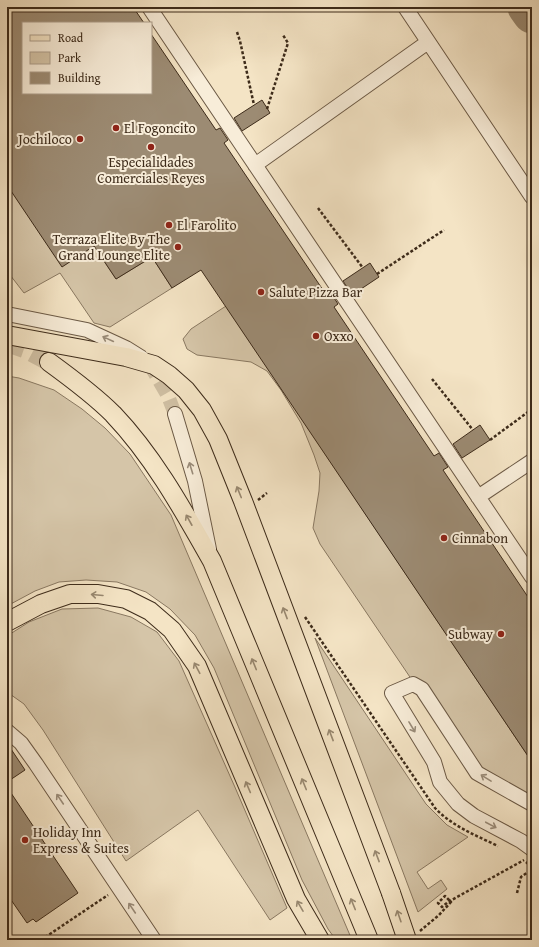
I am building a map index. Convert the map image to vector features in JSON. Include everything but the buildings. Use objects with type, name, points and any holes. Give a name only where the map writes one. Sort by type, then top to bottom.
[{"type":"main road","points":[[7,335],[126,357],[154,365],[169,375],[186,390],[202,410],[218,439],[391,893],[411,938]]},
{"type":"main road","points":[[49,362],[113,414],[144,450],[182,508],[212,561],[368,940]]},
{"type":"main road","points":[[7,622],[41,604],[70,594],[98,594],[126,600],[150,612],[172,630],[197,666],[296,899],[320,940]]},
{"type":"street","points":[[149,7],[532,577]]},
{"type":"street","points":[[405,7],[532,197]]},
{"type":"street","points":[[255,165],[428,42]]},
{"type":"street","points":[[7,314],[87,330],[126,348],[154,365]]},
{"type":"street","points":[[175,414],[195,481],[212,561]]},
{"type":"street","points":[[478,497],[532,461]]},
{"type":"street","points":[[532,804],[478,773],[422,689],[413,684],[392,693],[434,762],[440,782],[458,804],[474,816],[521,841],[532,849]]},
{"type":"street","points":[[7,731],[21,744],[36,764],[154,940]]},
{"type":"path","points":[[237,32],[254,106]]},
{"type":"path","points":[[267,109],[288,43],[283,35]]},
{"type":"path","points":[[318,208],[362,268]]},
{"type":"path","points":[[377,274],[444,230]]},
{"type":"path","points":[[432,379],[473,430]]},
{"type":"path","points":[[490,440],[532,409]]},
{"type":"path","points":[[256,501],[267,493]]},
{"type":"path","points":[[303,613],[435,808],[446,819],[458,827],[499,847]]},
{"type":"path","points":[[517,893],[521,878],[532,868],[524,860],[518,857]]},
{"type":"path","points":[[411,938],[439,915],[451,902],[448,899],[445,896],[438,902],[442,907],[448,902],[455,898],[462,894],[469,890],[524,860]]},
{"type":"path","points":[[41,940],[119,888]]},
{"type":"path","points":[[7,931],[13,940]]},
{"type":"green space","points":[[7,185],[94,246],[116,279],[152,257],[172,288],[110,327],[94,323],[60,273],[24,293],[7,271]]},
{"type":"green space","points":[[226,306],[532,762],[532,804],[483,772],[441,723],[320,544],[313,528],[319,491],[320,473],[301,423],[281,390],[267,371],[251,362],[197,355],[187,349],[183,339],[191,329]]},
{"type":"green space","points":[[7,376],[19,378],[54,390],[82,409],[105,428],[130,454],[171,515],[352,940],[336,940],[328,929],[302,880],[214,668],[195,635],[170,609],[146,592],[117,582],[86,580],[59,582],[35,591],[7,606]]},
{"type":"green space","points":[[98,608],[131,617],[157,632],[179,661],[287,908],[270,920],[198,810],[126,861],[43,730],[24,704],[7,692],[7,636],[29,622],[62,609]]},
{"type":"green space","points":[[315,638],[426,804],[447,825],[468,837],[417,872],[428,889],[441,880],[447,889],[418,912]]},
{"type":"taxiway","points":[[527,7],[532,14]]},
{"type":"tunnel","points":[[7,343],[24,349],[49,362]]},
{"type":"tunnel","points":[[149,363],[168,396],[175,414]]},
{"type":"place","name":"El Fogoncito","points":[[116,128]]},
{"type":"place","name":"Jochiloco","points":[[80,139]]},
{"type":"place","name":"Especialidades Comerciales Reyes","points":[[151,147]]},
{"type":"place","name":"El Farolito","points":[[169,225]]},
{"type":"place","name":"Terraza Elite By The Grand Lounge Elite","points":[[178,247]]},
{"type":"place","name":"Salute Pizza Bar","points":[[261,292]]},
{"type":"place","name":"Oxxo","points":[[316,336]]},
{"type":"place","name":"Cinnabon","points":[[444,538]]},
{"type":"place","name":"Subway","points":[[501,634]]},
{"type":"place","name":"Holiday Inn Express & Suites","points":[[25,840]]}]
